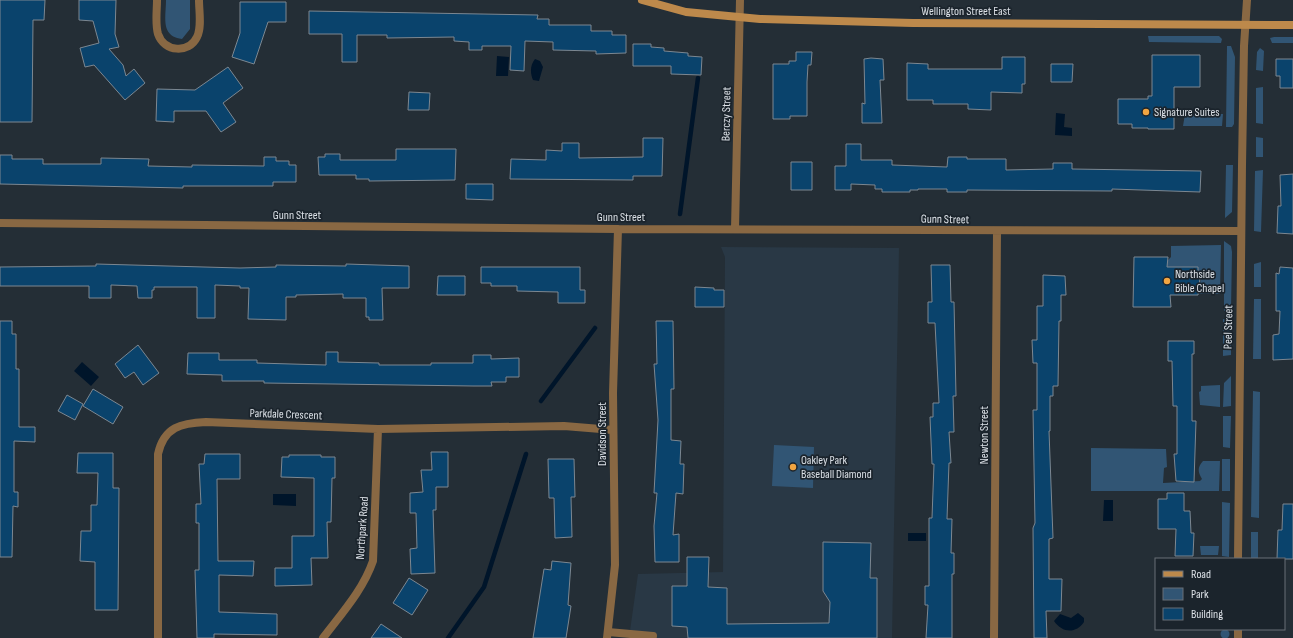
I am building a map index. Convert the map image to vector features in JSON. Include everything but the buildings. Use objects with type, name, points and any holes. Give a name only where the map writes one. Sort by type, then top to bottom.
[{"type":"street","points":[[158,0],[157,29],[160,38],[168,47],[179,49],[190,45],[198,36],[199,0]]},
{"type":"street","name":"Wellington Street East","points":[[642,0],[686,12],[760,19],[913,23],[1293,25]]},
{"type":"street","name":"Berczy Street","points":[[735,229],[741,16],[740,0]]},
{"type":"street","name":"Peel Street","points":[[1238,558],[1241,231],[1247,0]]},
{"type":"street","name":"Gunn Street","points":[[0,223],[997,232],[1241,231]]},
{"type":"street","name":"Davidson Street","points":[[608,635],[615,565],[613,430],[618,229]]},
{"type":"street","name":"Newton Street","points":[[994,638],[997,232]]},
{"type":"street","name":"Parkdale Crescent","points":[[158,638],[158,454],[160,445],[166,435],[176,427],[188,422],[378,429],[564,426],[613,430]]},
{"type":"street","name":"Northpark Road","points":[[323,638],[368,577],[373,561],[378,429]]},
{"type":"street","points":[[608,635],[653,636]]},
{"type":"shaded area","points":[[497,56],[509,57],[508,76],[496,76]]},
{"type":"shaded area","points":[[535,59],[540,61],[543,67],[539,81],[533,80],[531,75],[531,66]]},
{"type":"shaded area","points":[[1056,113],[1065,114],[1064,127],[1072,128],[1072,136],[1055,135]]},
{"type":"shaded area","points":[[721,247],[899,248],[892,638],[629,638],[638,574],[723,572],[725,257]]},
{"type":"shaded area","points":[[82,362],[99,377],[91,386],[74,371]]},
{"type":"shaded area","points":[[273,494],[296,494],[296,506],[273,505]]},
{"type":"shaded area","points":[[1104,500],[1113,500],[1113,521],[1103,521]]},
{"type":"shaded area","points":[[908,533],[926,533],[926,541],[908,541]]},
{"type":"shaded area","points":[[1078,613],[1084,618],[1084,622],[1077,629],[1065,630],[1054,621],[1060,614],[1071,618]]},
{"type":"green space","points":[[166,0],[190,0],[190,29],[182,39],[170,34],[167,30],[165,19]]},
{"type":"green space","points":[[1148,36],[1219,36],[1222,39],[1221,43],[1149,42]]},
{"type":"green space","points":[[1293,37],[1293,43],[1272,43],[1270,38]]},
{"type":"green space","points":[[1227,46],[1231,46],[1235,57],[1234,124],[1232,127],[1226,127]]},
{"type":"green space","points":[[1260,48],[1264,51],[1263,71],[1256,70],[1257,52]]},
{"type":"green space","points":[[1263,87],[1263,124],[1256,123],[1256,88]]},
{"type":"green space","points":[[1185,114],[1223,114],[1222,126],[1183,126]]},
{"type":"green space","points":[[1256,137],[1263,138],[1263,157],[1256,157]]},
{"type":"green space","points":[[1226,165],[1233,165],[1232,212],[1225,218]]},
{"type":"green space","points":[[1263,170],[1261,232],[1254,231],[1255,171]]},
{"type":"green space","points":[[1224,241],[1231,246],[1232,252],[1231,310],[1224,311]]},
{"type":"green space","points":[[1221,245],[1220,294],[1198,294],[1201,278],[1198,278],[1198,267],[1167,267],[1167,261],[1171,257],[1171,246]]},
{"type":"green space","points":[[1261,262],[1261,287],[1254,287],[1254,264]]},
{"type":"green space","points":[[1254,299],[1261,299],[1261,359],[1253,359]]},
{"type":"green space","points":[[1223,319],[1231,321],[1231,355],[1223,356]]},
{"type":"green space","points":[[1231,376],[1231,406],[1223,407],[1224,383]]},
{"type":"green space","points":[[1220,385],[1220,407],[1200,405],[1199,392],[1201,391],[1201,386]]},
{"type":"green space","points":[[1253,391],[1260,392],[1259,518],[1251,517]]},
{"type":"green space","points":[[1223,416],[1231,416],[1230,448],[1223,447]]},
{"type":"green space","name":"Oakley Park Baseball Diamond","points":[[774,445],[814,447],[813,488],[772,486]]},
{"type":"green space","points":[[1091,448],[1166,449],[1167,467],[1164,468],[1163,483],[1200,481],[1202,479],[1199,474],[1199,469],[1203,461],[1220,461],[1219,491],[1091,491]]},
{"type":"green space","points":[[1222,459],[1230,459],[1230,491],[1222,491]]},
{"type":"green space","points":[[1222,502],[1230,503],[1229,557],[1222,556]]},
{"type":"green space","points":[[1251,532],[1258,532],[1258,558],[1251,558]]},
{"type":"green space","points":[[1200,546],[1219,546],[1218,555],[1201,555]]},
{"type":"green space","points":[[1223,630],[1227,630],[1229,632],[1229,636],[1225,639],[1220,634]]},
{"type":"waterway","points":[[680,214],[698,78]]},
{"type":"waterway","points":[[541,401],[595,328]]},
{"type":"waterway","points":[[448,638],[484,587],[526,454]]},
{"type":"place","name":"Signature Suites","points":[[1146,112]]},
{"type":"place","name":"Northside Bible Chapel","points":[[1167,281]]},
{"type":"place","name":"Oakley Park Baseball Diamond","points":[[793,467]]}]
